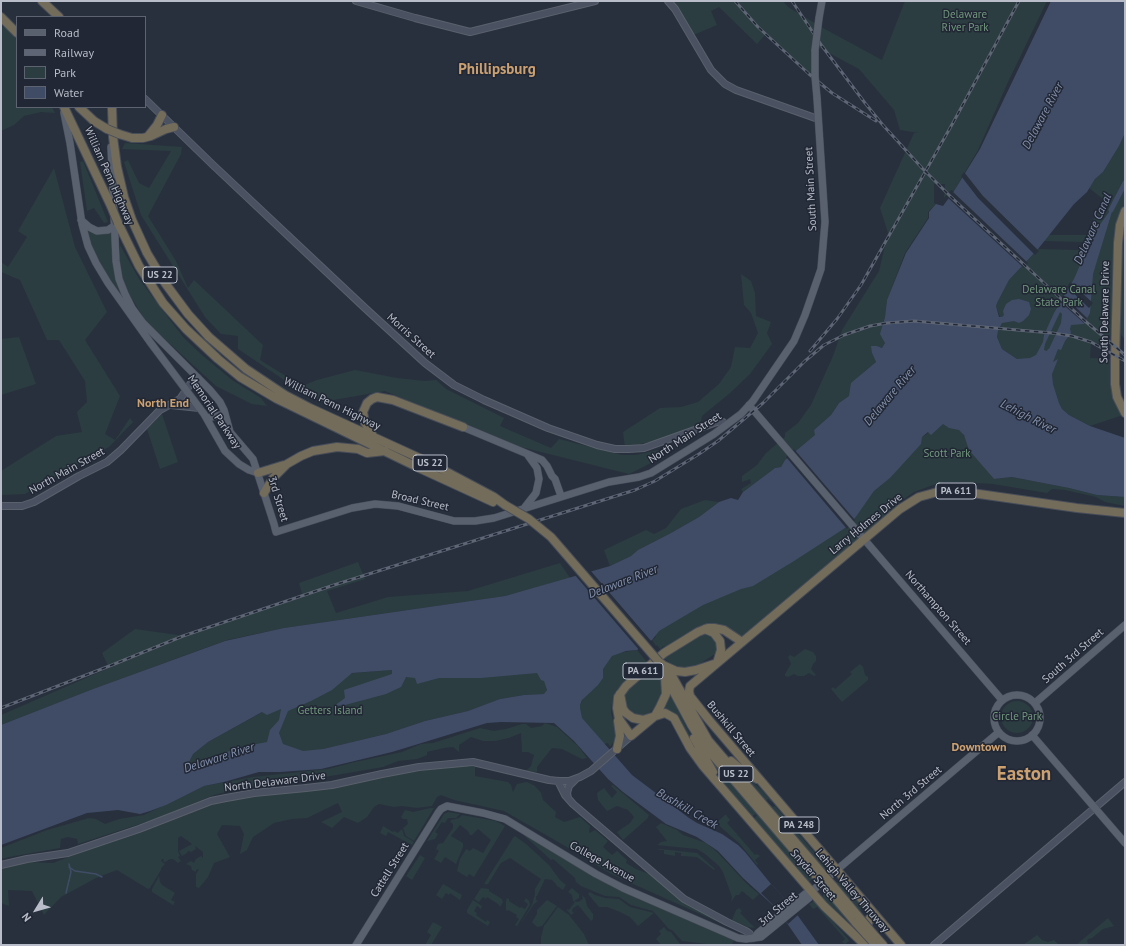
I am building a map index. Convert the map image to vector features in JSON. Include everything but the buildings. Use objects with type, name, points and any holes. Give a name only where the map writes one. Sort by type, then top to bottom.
[{"type":"highway","points":[[42,1],[58,16]]},
{"type":"highway","points":[[1,17],[16,32]]},
{"type":"highway","name":"William Penn Highway","points":[[63,108],[111,206],[116,224],[135,258],[156,292],[183,326],[211,354],[240,376],[277,399],[492,502],[505,505]]},
{"type":"highway","points":[[80,108],[94,121],[116,136],[136,138],[147,137],[174,127]]},
{"type":"highway","name":"Memorial Parkway","points":[[112,110],[116,136]]},
{"type":"highway","points":[[147,137],[157,125],[162,115]]},
{"type":"highway","name":"William Penn Highway","points":[[116,136],[122,189],[135,228],[149,257],[165,284],[192,318],[229,356],[264,382],[300,403],[432,464],[494,497],[529,519],[551,537],[609,604]]},
{"type":"highway","name":"South Delaware Drive","points":[[1125,211],[1120,225],[1118,243],[1115,359],[1116,392],[1125,413]]},
{"type":"highway","points":[[374,437],[365,423],[363,412],[367,403],[377,397],[393,400],[463,427]]},
{"type":"highway","points":[[258,473],[287,464],[307,453],[325,448],[343,447],[358,449],[368,453],[385,451]]},
{"type":"highway","points":[[264,493],[269,483],[287,464]]},
{"type":"highway","name":"Larry Holmes Drive","points":[[689,690],[693,683],[864,540],[910,502],[925,495],[941,491],[961,491],[1077,508],[1125,513]]},
{"type":"highway","name":"Lehigh Valley Thruway","points":[[609,604],[672,676],[697,723],[708,740],[818,874]]},
{"type":"highway","points":[[704,629],[721,629],[742,642]]},
{"type":"highway","points":[[662,664],[676,671],[685,672],[717,663],[721,650],[720,640],[714,633],[704,629]]},
{"type":"highway","name":"PA 611","points":[[615,750],[620,736],[617,705],[620,694],[626,686],[668,650],[704,629]]},
{"type":"highway","name":"Lehigh Valley Thruway","points":[[662,664],[665,677],[695,732],[708,750],[857,919],[870,941],[883,945]]},
{"type":"highway","points":[[618,716],[621,723],[631,736],[655,716],[665,697],[665,677]]},
{"type":"highway","name":"Bushkill Street","points":[[689,690],[690,696],[702,712],[901,945]]},
{"type":"highway","name":"Snyder Street","points":[[620,694],[622,707],[630,717],[640,720],[665,713],[674,718],[696,757],[812,892],[836,918],[870,941]]},
{"type":"highway","points":[[683,710],[696,741],[725,790]]},
{"type":"highway","points":[[708,740],[739,768],[750,776],[760,780]]},
{"type":"highway","points":[[870,941],[863,936],[870,918],[875,915]]},
{"type":"main road","name":"South Main Street","points":[[750,405],[792,344],[805,315],[820,269],[825,222],[815,50],[822,1]]},
{"type":"main road","name":"Memorial Parkway","points":[[63,108],[70,143],[81,220],[88,246],[99,270],[207,418],[220,444],[228,454],[246,468],[258,473]]},
{"type":"main road","name":"Memorial Parkway","points":[[116,136],[111,146],[116,224],[116,265],[124,294],[140,319],[217,398],[226,414],[230,432],[252,457],[258,473]]},
{"type":"main road","points":[[81,220],[89,228],[100,231],[108,230],[116,224]]},
{"type":"main road","points":[[167,363],[176,356]]},
{"type":"main road","name":"North Main Street","points":[[559,497],[609,482],[639,477],[651,473],[726,425],[750,405]]},
{"type":"main road","name":"Northampton Street","points":[[750,405],[1002,700]]},
{"type":"main road","points":[[207,418],[226,414]]},
{"type":"main road","points":[[463,427],[544,462],[549,468],[552,476],[556,479],[559,497]]},
{"type":"main road","points":[[524,509],[536,493],[540,479],[537,468],[526,453]]},
{"type":"main road","name":"3rd Street","points":[[258,473],[276,532]]},
{"type":"main road","name":"Broad Street","points":[[276,532],[352,508],[370,505],[393,505],[444,519],[462,522],[475,522],[524,509],[559,497]]},
{"type":"main road","name":"South 3rd Street","points":[[1035,703],[1125,626]]},
{"type":"main road","points":[[1018,694],[1026,696],[1035,703],[1040,719],[1036,730],[1032,735],[1027,738],[1015,740],[1004,737],[999,732],[995,723],[994,714],[1002,700],[1018,694]]},
{"type":"main road","name":"North 3rd Street","points":[[837,870],[999,732]]},
{"type":"main road","points":[[1032,735],[1125,843]]},
{"type":"main road","name":"College Avenue","points":[[443,808],[448,806],[455,807],[505,819],[596,874],[623,888],[738,938],[753,938]]},
{"type":"main road","name":"Cattell Street","points":[[356,945],[438,813],[443,808]]},
{"type":"main road","name":"3rd Street","points":[[753,938],[761,937],[782,916],[793,908],[805,894],[812,892],[837,870]]},
{"type":"street","points":[[356,1],[470,32],[595,1]]},
{"type":"street","points":[[668,1],[675,9],[711,70],[725,84],[736,90],[818,119]]},
{"type":"street","name":"Morris Street","points":[[146,100],[365,308],[426,363],[454,384],[484,400],[548,428],[597,445],[615,449],[639,449],[652,446],[717,422],[723,422],[726,425]]},
{"type":"street","name":"North Main Street","points":[[1,506],[28,504],[41,499],[79,476],[107,462],[122,450],[160,410],[182,398],[191,383],[198,378]]},
{"type":"street","points":[[170,405],[199,408]]},
{"type":"street","points":[[569,799],[567,795],[571,783],[584,776],[631,736]]},
{"type":"street","name":"North Delaware Drive","points":[[1,865],[27,859],[68,853],[139,829],[211,801],[254,793],[332,785],[382,774],[419,768],[473,762],[558,781],[576,779]]},
{"type":"street","points":[[558,781],[563,793],[569,799],[684,899],[727,922],[748,931],[753,938]]},
{"type":"street","points":[[934,945],[1125,782]]},
{"type":"green space","name":"Delaware River Park","points":[[665,1],[783,1],[788,7],[823,28],[882,60],[905,1],[1047,1],[1008,82],[978,150],[954,191],[951,190],[944,198],[945,184],[934,184],[934,203],[936,204],[928,212],[928,218],[905,253],[887,300],[885,317],[882,326],[885,343],[882,348],[877,346],[872,353],[876,362],[864,372],[849,396],[839,403],[831,415],[814,430],[816,435],[785,460],[781,467],[775,468],[743,492],[741,489],[751,483],[750,479],[742,482],[742,476],[757,465],[766,453],[785,437],[785,433],[798,423],[811,405],[833,356],[842,330],[879,271],[888,233],[880,208],[914,133],[919,133],[900,130],[894,110],[859,69],[816,46],[814,78],[766,34],[757,44],[719,7],[711,11],[717,25],[691,36],[674,7]]},
{"type":"green space","points":[[1,26],[16,32],[16,108],[52,108],[55,113],[41,112],[24,116],[14,125],[1,131]]},
{"type":"green space","name":"Delaware Canal State Park","points":[[1125,133],[1125,203],[1120,215],[1113,243],[1111,331],[1108,344],[1091,343],[1090,358],[1113,359],[1123,415],[1090,426],[1069,415],[1062,409],[1053,384],[1052,374],[1017,359],[1002,349],[997,337],[1002,323],[996,306],[1009,280],[1038,249],[1080,250],[1083,242],[1043,241],[1048,235],[1086,235],[1103,199],[1089,188],[1095,179],[1103,172]]},
{"type":"green space","points":[[125,143],[182,147],[181,154],[148,216],[176,261],[188,288],[194,280],[263,345],[260,360],[302,386],[317,380],[355,370],[397,378],[425,381],[436,380],[446,389],[504,418],[500,426],[551,448],[559,439],[622,455],[636,455],[658,450],[663,457],[629,474],[517,446],[385,391],[322,402],[290,384],[238,349],[238,336],[221,334],[205,317],[141,215],[124,162],[128,160],[139,183],[149,188],[171,151],[122,149]]},
{"type":"green space","points":[[83,161],[108,222],[104,223],[94,208],[87,211],[80,162]]},
{"type":"green space","points":[[54,168],[75,247],[107,312],[85,340],[120,396],[105,434],[115,440],[130,418],[133,422],[109,447],[25,494],[1,495],[1,471],[56,436],[82,432],[77,412],[87,402],[85,381],[59,340],[47,340],[20,280],[1,272],[1,262],[8,267],[27,237],[18,231]]},
{"type":"green space","points":[[1125,226],[1125,339],[1118,328],[1121,308],[1121,251]]},
{"type":"green space","points":[[87,230],[111,231],[127,305],[104,273],[93,249]]},
{"type":"green space","points":[[120,245],[139,279],[183,337],[232,380],[261,398],[267,406],[252,404],[216,386],[147,323],[124,286],[119,265]]},
{"type":"green space","points":[[741,274],[751,281],[755,293],[756,316],[771,322],[767,333],[772,344],[750,374],[702,416],[700,427],[670,438],[625,447],[623,432],[660,408],[681,407],[698,402],[719,384],[731,367],[735,347],[750,348],[758,333],[751,313],[744,305]]},
{"type":"green space","points":[[19,337],[36,384],[1,395],[1,339]]},
{"type":"green space","points":[[162,414],[178,462],[160,469],[147,429]]},
{"type":"green space","name":"Scott Park","points":[[952,417],[985,468],[994,479],[1012,477],[1097,495],[1125,497],[1125,506],[1105,502],[1096,497],[1065,490],[1052,489],[1047,493],[993,484],[960,482],[946,482],[933,485],[914,492],[898,503],[864,540],[742,642],[714,628],[668,650],[664,646],[660,649],[657,645],[656,646],[652,640],[656,637],[650,630],[857,514],[874,491],[890,478],[922,437],[927,434],[940,418]]},
{"type":"green space","points":[[705,500],[719,502],[699,517],[638,550],[631,556],[610,566],[604,550],[646,530],[654,534],[666,528],[681,509]]},
{"type":"green space","points":[[358,562],[365,579],[327,591],[336,613],[388,597],[468,591],[560,563],[570,578],[505,596],[284,628],[227,640],[93,689],[1,725],[1,715],[109,668],[102,653],[135,629],[185,636],[198,630],[303,597],[299,583]]},
{"type":"green space","points":[[705,632],[716,637],[718,648],[715,654],[698,665],[680,668],[672,665],[663,657]]},
{"type":"green space","points":[[805,649],[813,652],[816,656],[816,661],[811,669],[816,675],[814,676],[809,673],[804,676],[794,674],[788,677],[785,676],[791,664],[788,657],[790,655],[794,657]]},
{"type":"green space","points":[[637,650],[647,662],[622,683],[613,697],[611,712],[616,734],[615,740],[610,747],[608,743],[604,744],[580,720],[580,705],[606,655]]},
{"type":"green space","points":[[860,664],[863,667],[865,675],[868,677],[868,680],[842,702],[831,689],[833,687],[835,689],[852,674],[850,672]]},
{"type":"green space","name":"Getters Island","points":[[540,665],[547,690],[545,694],[524,695],[500,699],[468,711],[425,721],[386,734],[323,749],[315,754],[227,752],[193,768],[186,767],[193,754],[208,742],[259,714],[317,676],[417,668]]},
{"type":"green space","points":[[655,669],[658,672],[662,684],[658,702],[648,714],[641,716],[632,715],[624,704],[625,695],[633,684],[648,670]]},
{"type":"green space","points":[[670,693],[697,749],[695,751],[678,717],[670,711],[661,711]]},
{"type":"green space","name":"Circle Park","points":[[1014,701],[1020,701],[1030,708],[1033,717],[1032,723],[1026,730],[1020,733],[1014,733],[1004,726],[1001,720],[1001,714],[1008,704]]},
{"type":"green space","points":[[545,723],[557,727],[578,746],[587,758],[582,759],[562,749],[552,748],[537,767],[537,772],[526,771],[531,766],[534,755],[528,752],[522,752],[521,733],[509,738],[495,741],[483,741],[471,737],[459,745],[459,752],[453,747],[444,748],[427,752],[427,755],[417,759],[398,761],[383,767],[307,780],[241,788],[214,795],[158,818],[78,844],[77,839],[68,837],[61,839],[60,848],[1,859],[1,848],[47,830],[89,818],[96,819],[105,824],[119,819],[144,815],[204,786],[253,777],[328,769],[402,752],[421,744],[433,743],[480,728],[494,731],[522,724],[526,724],[531,728],[542,726]]},
{"type":"green space","points":[[708,756],[813,878],[809,882],[754,819],[757,815],[756,814],[751,817],[728,789]]},
{"type":"green space","points":[[460,765],[475,767],[475,776],[508,782],[511,785],[513,792],[517,784],[527,782],[535,786],[541,793],[543,800],[556,812],[555,817],[564,822],[580,817],[590,826],[589,833],[595,830],[608,841],[603,847],[612,855],[617,851],[627,860],[626,863],[636,869],[652,875],[736,930],[613,875],[504,811],[454,800],[441,795],[437,797],[432,806],[417,808],[402,806],[394,807],[379,804],[374,807],[367,817],[358,823],[344,817],[332,828],[321,822],[342,812],[338,803],[307,818],[292,819],[274,823],[253,837],[247,850],[240,854],[244,834],[240,826],[222,825],[217,834],[230,857],[214,863],[208,877],[199,888],[196,887],[196,874],[199,869],[196,870],[196,872],[192,870],[191,866],[186,864],[191,861],[194,863],[196,859],[201,856],[203,858],[203,852],[195,846],[196,849],[191,852],[188,851],[182,856],[179,851],[192,844],[181,836],[178,838],[178,851],[180,856],[178,857],[181,861],[178,863],[173,859],[170,859],[165,862],[163,861],[164,859],[162,859],[161,861],[165,864],[148,889],[117,870],[96,878],[61,897],[44,915],[32,891],[8,890],[9,906],[1,903],[1,868],[26,862],[53,863],[193,810],[219,802],[242,797],[329,788],[392,775]]},
{"type":"green space","points":[[743,775],[761,789],[774,804],[768,799],[766,801],[773,807],[775,806],[826,868],[823,870]]},
{"type":"green space","points":[[613,785],[649,815],[647,819],[623,840],[617,832],[630,823],[634,817],[628,810],[617,806],[607,811],[598,800],[597,793],[604,788],[612,798],[617,792],[611,786]]},
{"type":"green space","points":[[434,808],[414,841],[406,836],[403,828],[408,824],[407,819],[403,819],[401,817],[405,810],[413,812]]},
{"type":"green space","points":[[448,812],[460,814],[456,818],[448,818],[445,823],[442,822],[435,832],[438,834],[435,839],[427,841],[444,814]]},
{"type":"green space","points":[[462,815],[496,821],[505,826],[474,877],[469,874],[467,877],[457,871],[460,859],[466,849],[470,851],[473,848],[483,853],[491,840],[478,829],[470,835],[468,831],[460,825],[451,836],[463,843],[463,847],[456,864],[445,857],[441,863],[434,859],[439,851],[436,849],[438,844],[443,843],[453,828],[453,824],[450,822],[451,820],[459,818]]},
{"type":"green space","points":[[725,815],[730,820],[727,823],[755,855],[757,854],[760,856],[755,860],[758,864],[757,865],[740,844],[716,823]]},
{"type":"green space","points":[[661,823],[677,830],[683,835],[706,843],[759,894],[753,900],[742,891],[739,895],[736,895],[731,902],[732,897],[723,872],[719,866],[705,854],[697,849],[657,845],[661,842],[667,841],[656,827]]},
{"type":"green space","points":[[383,826],[393,832],[398,833],[402,829],[404,836],[414,842],[412,845],[388,832],[386,836],[380,833]]},
{"type":"green space","points":[[518,830],[616,888],[735,941],[732,943],[734,945],[715,945],[682,941],[653,911],[631,905],[619,897],[605,896],[581,886],[576,882],[575,878],[553,859],[551,860]]},
{"type":"green space","points":[[515,836],[549,865],[560,880],[566,885],[563,890],[552,880],[545,879],[536,896],[536,900],[538,901],[534,904],[519,926],[532,905],[535,889],[541,879],[510,858],[501,863],[488,884],[484,884]]},
{"type":"green space","points":[[660,849],[697,853],[715,869],[714,870],[697,857],[681,856],[681,853],[675,852],[675,856],[664,854],[664,850],[658,850]]},
{"type":"green space","points":[[420,855],[425,858],[412,880],[406,876]]},
{"type":"green space","points":[[159,876],[162,885],[175,893],[171,900],[175,902],[173,905],[152,892],[152,889]]},
{"type":"green space","points":[[839,881],[864,909],[865,913],[861,907],[860,912],[835,884]]},
{"type":"green space","points":[[443,884],[462,895],[460,900],[450,893],[449,895],[446,893],[442,899],[436,895]]},
{"type":"green space","points":[[481,888],[489,889],[489,891],[502,899],[503,902],[500,907],[487,897],[486,899],[483,897],[479,902],[474,899]]},
{"type":"green space","points":[[572,888],[579,894],[579,898],[574,901],[578,902],[583,899],[582,895],[585,898],[587,906],[593,914],[593,919],[591,921],[578,905],[573,908],[572,911],[574,913],[571,915],[567,910],[569,910],[575,902],[573,901],[572,895],[568,892]]},
{"type":"green space","points":[[590,892],[605,898],[619,899],[630,907],[654,913],[638,926],[630,917],[620,912],[607,907],[599,907],[588,894]]},
{"type":"green space","points":[[825,892],[854,926],[853,927],[822,897]]},
{"type":"green space","points":[[507,898],[520,908],[525,909],[528,904],[524,901],[526,898],[529,901],[530,905],[517,926],[515,925],[519,919],[516,917],[517,915],[506,910]]},
{"type":"green space","points":[[473,900],[482,906],[481,909],[477,906],[474,911],[477,913],[476,915],[486,922],[487,920],[490,922],[488,926],[467,913],[467,910]]},
{"type":"green space","points":[[547,900],[557,906],[542,926],[537,927],[532,922],[537,914],[537,910]]},
{"type":"green space","points":[[816,902],[849,941],[845,944],[842,942],[845,939],[817,907],[813,909],[809,904]]},
{"type":"green space","points":[[558,907],[569,915],[584,934],[589,945],[541,945],[541,937],[544,926]]},
{"type":"green space","points":[[739,908],[742,911],[740,913],[755,928],[748,927],[732,920],[736,910]]},
{"type":"green space","points":[[1108,918],[1114,926],[1103,929],[1092,938],[1088,939],[1087,941],[1089,945],[1076,945]]},
{"type":"green space","points":[[433,922],[442,927],[431,945],[425,945],[431,935],[427,932]]},
{"type":"green space","points":[[664,927],[667,931],[671,932],[680,944],[693,945],[661,945],[656,939],[661,934],[659,931]]},
{"type":"green space","points":[[1037,935],[1042,940],[1048,942],[1054,940],[1059,945],[1023,945]]},
{"type":"water","points":[[1051,1],[1125,1],[1125,133],[1103,172],[1095,179],[1087,192],[1074,204],[1038,249],[1009,280],[996,306],[999,317],[1002,317],[1004,315],[1003,311],[1006,304],[1012,300],[1019,299],[1029,302],[1031,309],[1029,315],[1019,323],[1014,321],[1002,323],[997,337],[1002,349],[1017,359],[1030,358],[1036,355],[1043,342],[1044,335],[1054,313],[1074,279],[1094,233],[1114,205],[1093,274],[1090,313],[1084,324],[1071,325],[1071,333],[1061,350],[1058,349],[1053,362],[1058,359],[1052,374],[1053,384],[1062,409],[1069,415],[1090,426],[1125,438],[1125,497],[1097,495],[1012,477],[994,479],[969,450],[964,435],[959,430],[949,428],[943,424],[931,435],[928,432],[922,437],[921,444],[890,478],[874,491],[855,518],[845,528],[753,586],[741,589],[703,605],[659,631],[652,640],[637,650],[626,651],[612,656],[603,669],[603,678],[598,685],[582,700],[580,705],[582,718],[632,775],[689,818],[722,834],[745,852],[788,902],[819,945],[802,945],[778,910],[743,878],[718,851],[697,837],[666,824],[623,792],[608,779],[574,741],[554,723],[487,723],[392,752],[321,769],[259,772],[204,786],[166,805],[140,814],[118,810],[87,813],[1,845],[1,725],[93,689],[225,641],[284,628],[505,596],[610,566],[631,556],[638,550],[699,517],[719,502],[731,498],[738,500],[743,492],[775,468],[781,467],[785,460],[815,435],[814,430],[831,415],[839,403],[849,396],[851,383],[876,362],[871,346],[882,348],[885,343],[880,334],[885,317],[887,300],[906,253],[929,218],[929,212],[936,204],[943,206],[980,149]],"holes":[[[1060,312],[1062,314],[1061,323],[1049,349],[1047,351],[1044,350],[1045,344]],[[392,670],[392,674],[344,690],[345,698],[334,706],[345,705],[386,694],[401,687],[406,677],[415,678],[417,684],[439,678],[481,678],[537,673],[541,680],[544,681],[547,690],[544,694],[524,695],[500,699],[468,711],[425,721],[386,734],[323,749],[303,751],[283,744],[279,733],[288,711],[332,690],[352,673]],[[281,709],[279,720],[270,730],[267,742],[246,746],[227,752],[193,768],[192,766],[187,766],[193,754],[208,742],[262,712],[267,715]]]},
{"type":"pier","points":[[964,172],[983,196],[1039,251],[1035,255],[978,198],[961,176]]},
{"type":"pier","points":[[952,191],[1028,263],[1024,268],[947,197]]},
{"type":"pier","points":[[1070,282],[1093,303],[1089,308],[1067,287]]},
{"type":"pier","points":[[1063,295],[1087,318],[1084,323],[1059,301]]},
{"type":"pier","points":[[794,449],[855,520],[847,529],[786,457]]},
{"type":"pier","points":[[590,570],[652,642],[640,651],[574,574]]},
{"type":"pier","points":[[771,884],[798,915],[788,924],[777,909],[761,893]]},
{"type":"waterway","name":"Delaware Canal","points":[[1111,210],[1125,183]]},
{"type":"waterway","points":[[66,893],[71,872],[69,864]]},
{"type":"waterway","points":[[69,867],[75,871],[96,874],[102,877]]},
{"type":"railway","points":[[735,1],[758,27],[809,74],[832,93],[876,121]]},
{"type":"railway","points":[[792,1],[822,46],[865,103],[922,168],[950,196],[1085,321],[1125,355]]},
{"type":"railway","points":[[810,351],[837,319],[861,285],[954,121],[1019,1]]},
{"type":"railway","points":[[1,708],[183,636],[334,585],[635,490],[655,481],[718,441],[763,403],[805,361],[824,345],[844,335],[870,326],[914,321],[1052,333],[1072,336],[1091,342],[1125,361]]},
{"type":"district","name":"Phillipsburg","points":[[497,70]]},
{"type":"district","name":"North End","points":[[163,404]]},
{"type":"district","name":"Downtown","points":[[979,748]]},
{"type":"district","name":"Easton","points":[[1024,775]]},
{"type":"water label","name":"Delaware River","points":[[1043,116]]},
{"type":"water label","name":"Delaware River","points":[[890,396]]},
{"type":"water label","name":"Lehigh River","points":[[1028,417]]},
{"type":"water label","name":"Delaware River","points":[[623,582]]},
{"type":"water label","name":"Delaware River","points":[[219,758]]},
{"type":"water label","name":"Bushkill Creek","points":[[687,809]]}]
